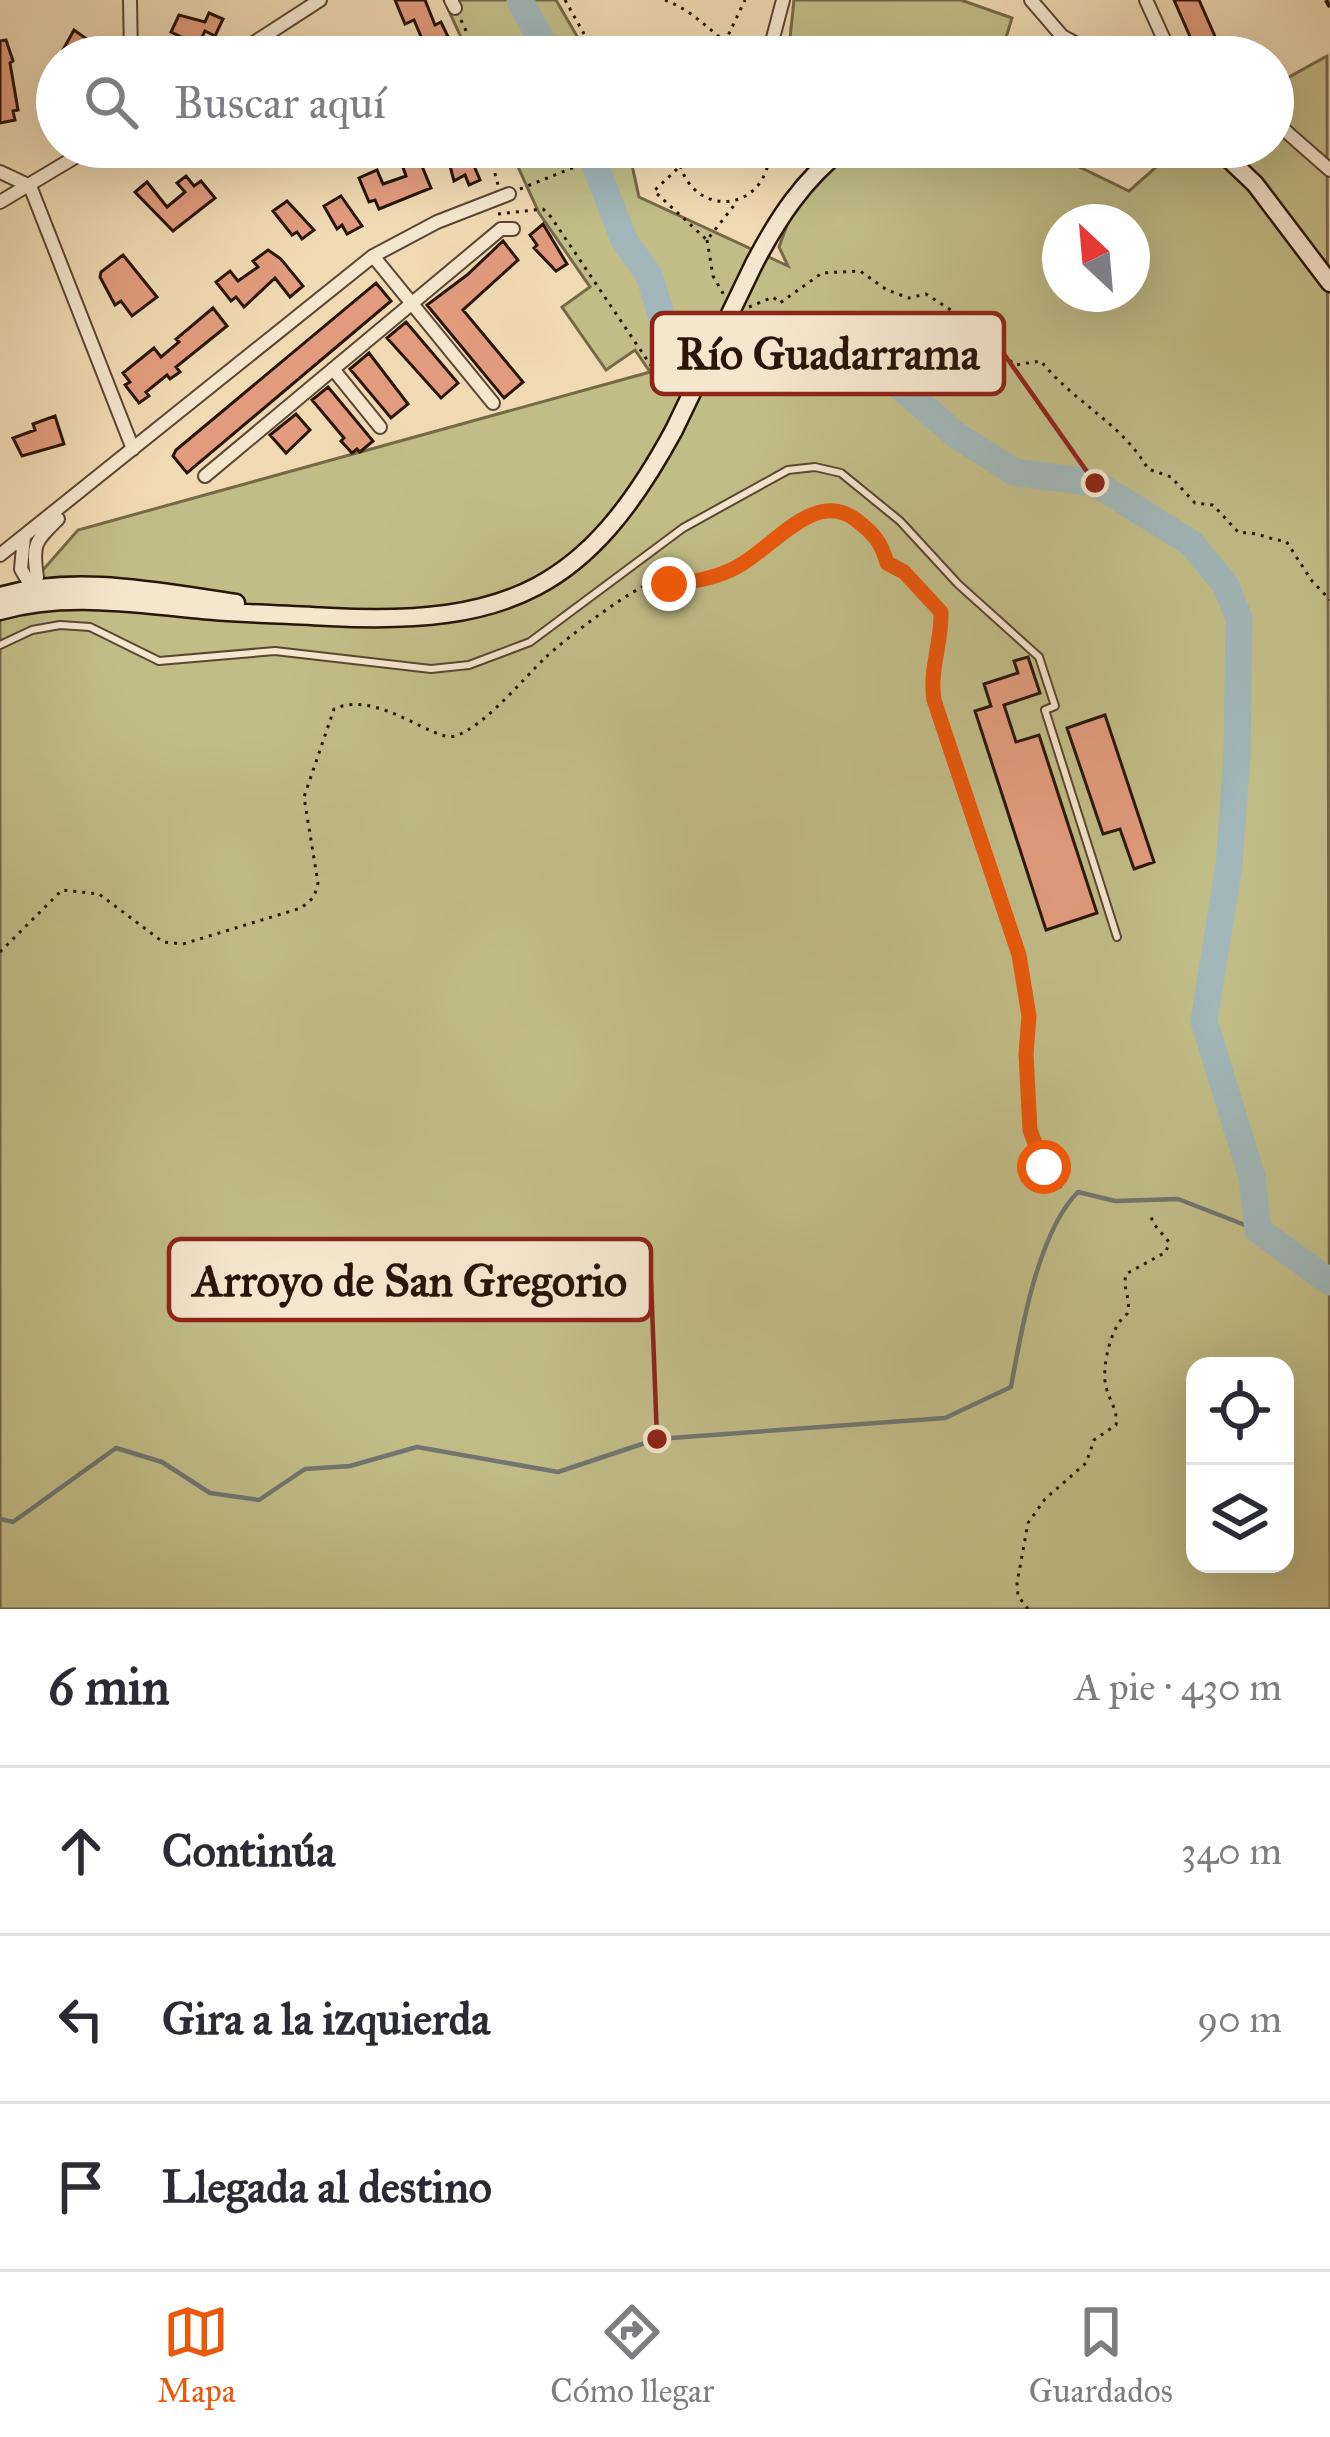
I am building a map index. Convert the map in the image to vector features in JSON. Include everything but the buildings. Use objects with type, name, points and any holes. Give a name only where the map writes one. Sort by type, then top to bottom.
[{"type":"main road","points":[[0,604],[106,601],[216,612],[409,620],[470,613],[547,580],[612,528],[641,490],[754,264],[812,168]]},
{"type":"main road","points":[[1239,168],[1330,283]]},
{"type":"main road","points":[[0,604],[32,589],[125,587],[332,616]]},
{"type":"street","points":[[130,0],[131,36]]},
{"type":"street","points":[[264,36],[320,0]]},
{"type":"street","points":[[774,36],[783,0]]},
{"type":"street","points":[[1031,0],[1062,36]]},
{"type":"street","points":[[1146,0],[1162,36]]},
{"type":"street","points":[[1294,138],[1330,170]]},
{"type":"street","points":[[0,202],[59,168]]},
{"type":"street","points":[[0,172],[30,186],[133,449]]},
{"type":"street","points":[[0,555],[373,256],[437,222],[503,196]]},
{"type":"street","points":[[205,476],[501,229],[513,229]]},
{"type":"street","points":[[373,256],[493,403]]},
{"type":"street","points":[[333,369],[380,427]]},
{"type":"street","points":[[32,589],[37,577],[33,551],[37,538],[88,488]]},
{"type":"street","points":[[53,524],[40,560],[45,572],[53,578],[125,587]]},
{"type":"street","points":[[25,535],[21,569],[32,589],[106,601]]},
{"type":"lane","points":[[0,645],[32,630],[60,625],[90,627],[159,661],[275,651],[431,669],[469,665],[530,641],[683,528],[788,470],[815,467],[841,472],[900,520],[958,584],[1039,657],[1055,706],[1045,710],[1117,937]]},
{"type":"path","points":[[565,0],[585,36]]},
{"type":"path","points":[[665,0],[688,9],[716,36]]},
{"type":"path","points":[[688,9],[694,0]]},
{"type":"path","points":[[728,36],[745,0]]},
{"type":"path","points":[[453,4],[468,36]]},
{"type":"path","points":[[495,168],[503,196],[572,168]]},
{"type":"path","points":[[738,200],[717,202],[700,196],[678,168],[654,191],[707,240],[713,276],[724,296],[749,307],[773,297],[780,303],[822,272],[860,271],[887,290],[909,298],[926,294],[960,316],[1015,365],[1041,362],[1059,385],[1132,440],[1148,470],[1171,477],[1195,503],[1213,506],[1239,533],[1258,531],[1272,541],[1286,541],[1330,600]]},
{"type":"path","points":[[707,240],[738,200],[764,180],[768,168]]},
{"type":"path","points":[[481,217],[543,209],[666,388]]},
{"type":"path","points":[[0,952],[62,890],[99,894],[163,942],[183,944],[301,908],[314,897],[319,883],[304,797],[334,709],[346,704],[365,706],[408,717],[445,738],[458,736],[522,686],[547,656],[646,584],[704,581],[735,568],[812,513],[832,508],[849,514],[881,540],[887,563],[904,572],[941,612],[942,634],[930,678],[934,700],[1019,955],[1029,1016],[1030,1130],[1044,1167],[1061,1187]]},
{"type":"path","points":[[1028,1609],[1018,1596],[1017,1583],[1028,1523],[1046,1499],[1086,1463],[1094,1440],[1116,1425],[1118,1415],[1104,1372],[1119,1320],[1130,1304],[1123,1286],[1126,1274],[1166,1252],[1169,1242],[1150,1213]]},
{"type":"shaded area","points":[[444,0],[556,0],[577,36],[460,36]]},
{"type":"shaded area","points":[[794,0],[961,0],[1012,18],[1006,36],[790,36]]},
{"type":"shaded area","points":[[1327,56],[1330,1609],[0,1609],[0,619],[78,530],[650,372],[635,350],[606,370],[562,307],[590,287],[539,213],[519,168],[633,168],[639,197],[788,266],[779,247],[808,168],[1081,168],[1129,191],[1155,168],[1294,168],[1294,74]]},
{"type":"waterway","points":[[520,0],[539,36]]},
{"type":"waterway","points":[[596,168],[624,240],[649,275],[663,321],[692,347],[761,347],[812,332],[843,337],[956,435],[1014,472],[1095,483],[1191,543],[1225,584],[1239,618],[1237,755],[1229,865],[1204,1021],[1252,1177],[1258,1230],[1330,1282]]},
{"type":"waterway","points":[[0,1519],[13,1522],[116,1448],[162,1462],[210,1493],[259,1500],[305,1469],[350,1466],[417,1447],[558,1472],[657,1439],[945,1418],[1011,1387],[1042,1257],[1052,1231],[1078,1192],[1115,1201],[1178,1199],[1258,1230]]},
{"type":"railway","points":[[1326,0],[1330,7]]},
{"type":"place","name":"Río Guadarrama","points":[[1095,483]]},
{"type":"place","name":"Arroyo de San Gregorio","points":[[657,1439]]},
{"type":"route","points":[[669,584],[704,581],[735,568],[812,513],[832,508],[849,514],[881,540],[887,563],[904,572],[941,612],[942,634],[930,678],[934,700],[1019,955],[1029,1016],[1030,1130],[1044,1167]]}]
